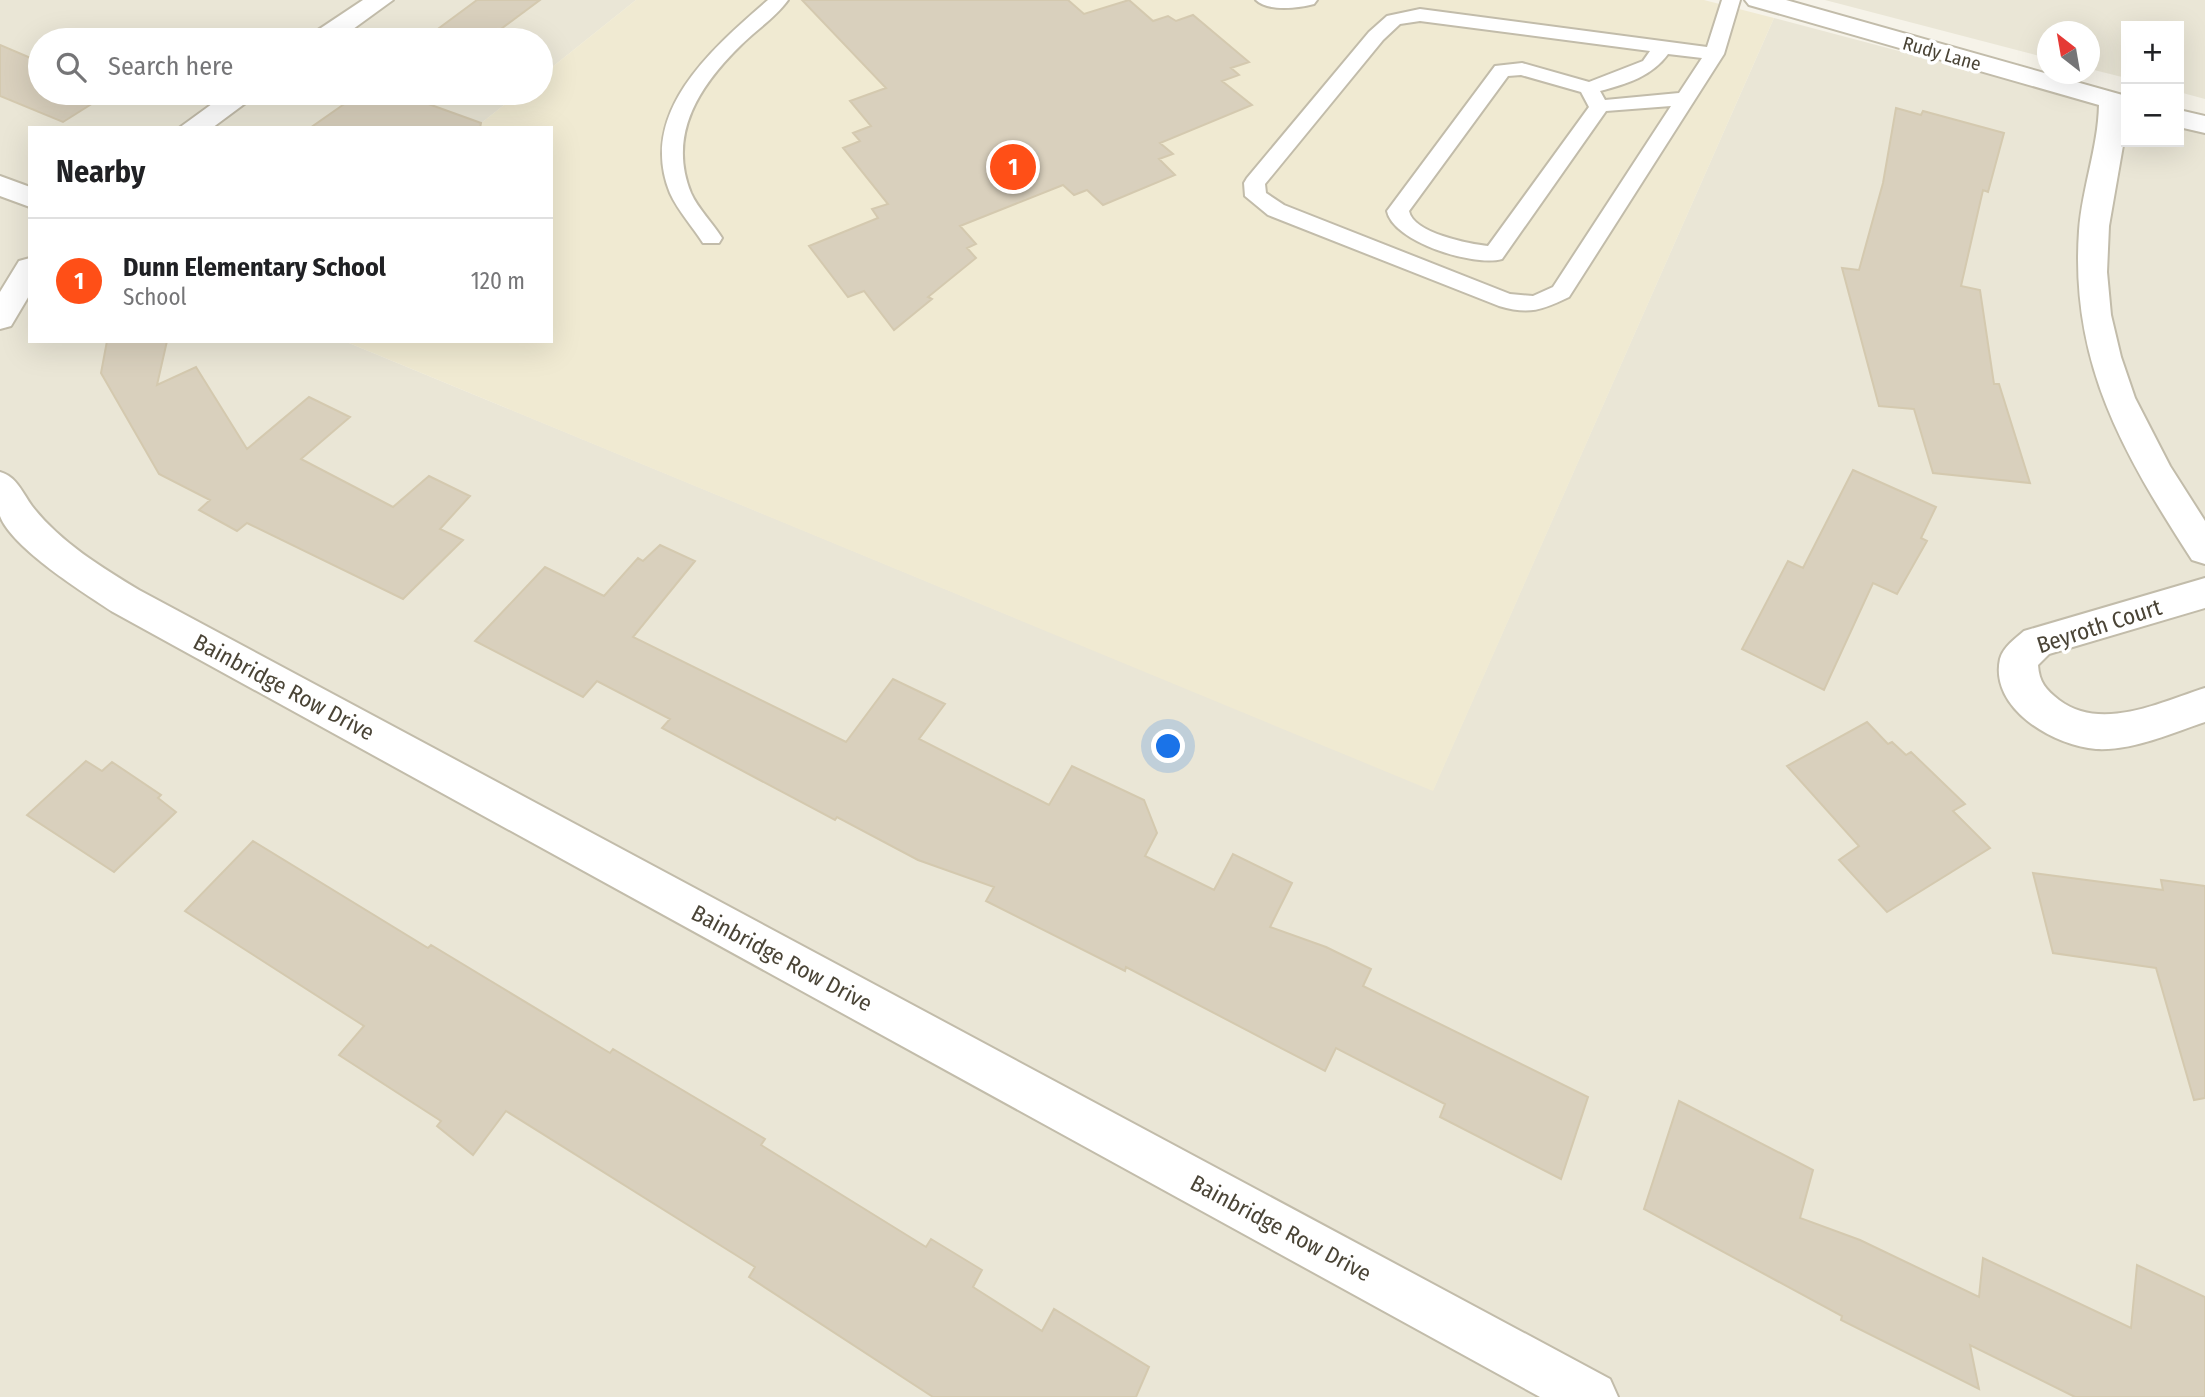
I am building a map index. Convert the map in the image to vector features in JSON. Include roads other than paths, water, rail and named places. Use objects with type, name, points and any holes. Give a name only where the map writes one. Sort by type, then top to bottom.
[{"type":"street","points":[[339,28],[380,0]]},
{"type":"street","name":"Rudy Lane","points":[[1759,0],[2120,102]]},
{"type":"street","points":[[2120,102],[2094,226],[2091,292],[2102,355],[2115,393],[2159,481],[2205,550]]},
{"type":"street","points":[[197,126],[228,105]]},
{"type":"street","points":[[2184,119],[2205,125]]},
{"type":"street","points":[[0,184],[28,197]]},
{"type":"street","points":[[0,318],[28,271]]},
{"type":"street","name":"Bainbridge Row Drive","points":[[0,485],[26,525],[73,568],[126,601],[1592,1397]]},
{"type":"street","name":"Beyroth Court","points":[[2205,593],[2037,642],[2019,658],[2018,669],[2020,682],[2030,699],[2045,714],[2065,726],[2086,733],[2106,734],[2205,705]]},
{"type":"lane","points":[[711,238],[681,193],[673,159],[673,126],[694,83],[726,47],[779,0]]},
{"type":"lane","points":[[1265,0],[1308,0]]},
{"type":"lane","points":[[1714,54],[1420,15],[1394,20],[1376,36],[1254,183],[1256,196],[1276,210],[1494,296],[1535,304],[1561,292],[1714,54],[1731,0]]},
{"type":"lane","points":[[1663,47],[1650,65],[1613,82],[1589,88],[1522,69],[1502,70],[1398,211],[1402,223],[1429,237],[1481,254],[1494,254],[1599,107],[1615,103],[1685,99]]},
{"type":"lane","points":[[1589,88],[1599,107]]},
{"type":"place","name":"Dunn Elementary School","points":[[1013,167]]}]
